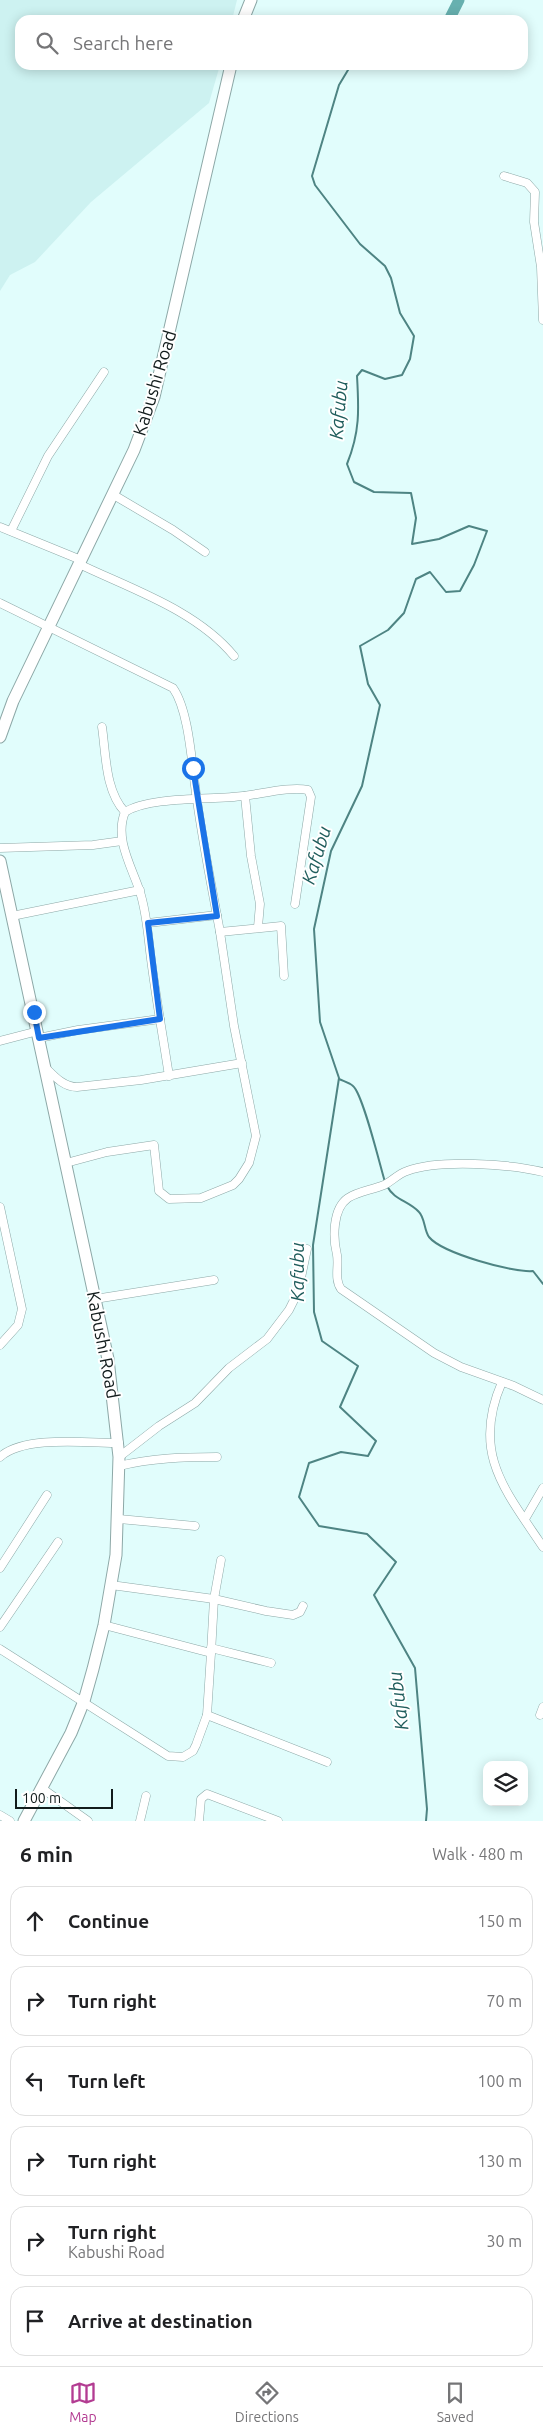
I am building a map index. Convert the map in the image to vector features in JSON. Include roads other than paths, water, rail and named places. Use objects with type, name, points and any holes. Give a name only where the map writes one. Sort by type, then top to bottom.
[{"type":"main road","points":[[246,15],[251,0]]},
{"type":"main road","name":"Kabushi Road","points":[[0,737],[13,701],[134,450],[154,397],[230,70]]},
{"type":"main road","name":"Kabushi Road","points":[[0,861],[3,897],[12,916],[108,1359],[119,1444],[119,1519],[104,1625],[84,1701],[71,1733],[43,1789],[24,1821]]},
{"type":"street","points":[[504,176],[527,183],[533,188],[534,222],[540,245],[543,320]]},
{"type":"street","points":[[11,531],[48,456],[104,372]]},
{"type":"street","points":[[112,494],[173,530],[205,552]]},
{"type":"street","points":[[0,526],[80,562],[165,604],[223,643],[234,656]]},
{"type":"street","points":[[0,603],[172,688],[178,696],[188,735],[196,800],[256,1136],[249,1163],[233,1186],[201,1198],[170,1200],[159,1191],[154,1145],[107,1152],[66,1163]]},
{"type":"street","points":[[102,727],[112,792],[118,804],[125,812]]},
{"type":"street","points":[[169,1076],[148,923],[140,890],[122,841],[121,826],[125,812],[133,807],[196,800],[303,789],[310,792],[295,904]]},
{"type":"street","points":[[244,796],[251,856],[260,904],[258,927]]},
{"type":"street","points":[[0,848],[122,841]]},
{"type":"street","points":[[12,916],[140,890]]},
{"type":"street","points":[[148,923],[217,916]]},
{"type":"street","points":[[220,932],[281,926],[284,976]]},
{"type":"street","points":[[0,1041],[160,1019]]},
{"type":"street","points":[[46,1068],[70,1087],[169,1076],[242,1062]]},
{"type":"street","points":[[543,1172],[510,1165],[442,1166],[408,1171],[386,1183],[352,1197],[341,1206],[334,1233],[338,1285],[434,1352],[461,1367],[543,1400]]},
{"type":"street","points":[[0,1207],[1,1220],[17,1278],[22,1309],[18,1326],[0,1345]]},
{"type":"street","points":[[119,1462],[159,1426],[195,1404],[229,1368],[254,1350],[272,1332],[289,1310],[298,1292],[307,1249]]},
{"type":"street","points":[[95,1299],[214,1280]]},
{"type":"street","points":[[502,1382],[492,1408],[490,1442],[497,1474],[510,1498],[543,1547]]},
{"type":"street","points":[[0,1457],[11,1450],[28,1445],[52,1442],[119,1444]]},
{"type":"street","points":[[119,1462],[177,1457],[217,1457]]},
{"type":"street","points":[[525,1519],[543,1488]]},
{"type":"street","points":[[0,1568],[47,1495]]},
{"type":"street","points":[[119,1519],[195,1526]]},
{"type":"street","points":[[0,1627],[58,1542]]},
{"type":"street","points":[[0,1649],[162,1752],[174,1758],[183,1758],[193,1752],[207,1715],[214,1599],[221,1560]]},
{"type":"street","points":[[111,1585],[214,1599],[293,1615],[300,1612],[303,1606]]},
{"type":"street","points":[[104,1625],[271,1663]]},
{"type":"street","points":[[540,1715],[543,1707]]},
{"type":"street","points":[[207,1715],[327,1762]]},
{"type":"street","points":[[43,1789],[88,1821]]},
{"type":"street","points":[[199,1821],[201,1799],[207,1794],[278,1821]]},
{"type":"street","points":[[140,1821],[146,1796]]},
{"type":"street","points":[[0,1815],[10,1821]]},
{"type":"waterway","name":"Kafubu","points":[[452,15],[459,0]]},
{"type":"waterway","name":"Kafubu","points":[[348,70],[339,85],[312,176],[315,185],[360,244],[385,266],[391,278],[400,313],[414,336],[410,359],[402,375],[385,379],[362,370],[357,376],[358,421],[347,464],[354,482],[374,492],[411,493],[416,518],[412,544],[439,539],[469,526],[487,531],[474,565],[460,591],[446,592],[430,572],[416,579],[404,613],[388,630],[360,646],[368,684],[380,705],[362,786],[331,851],[314,929],[320,1022],[339,1078],[313,1245],[314,1312],[322,1341],[358,1366],[340,1407],[376,1441],[368,1456],[341,1452],[309,1463],[299,1497],[319,1526],[367,1534],[396,1562],[374,1595],[415,1668],[427,1809],[426,1821]]},
{"type":"waterway","points":[[339,1079],[352,1085],[362,1102],[385,1182]]},
{"type":"waterway","points":[[387,1186],[390,1191],[419,1212],[427,1234],[436,1243],[478,1261],[510,1269],[533,1271],[543,1284]]}]
